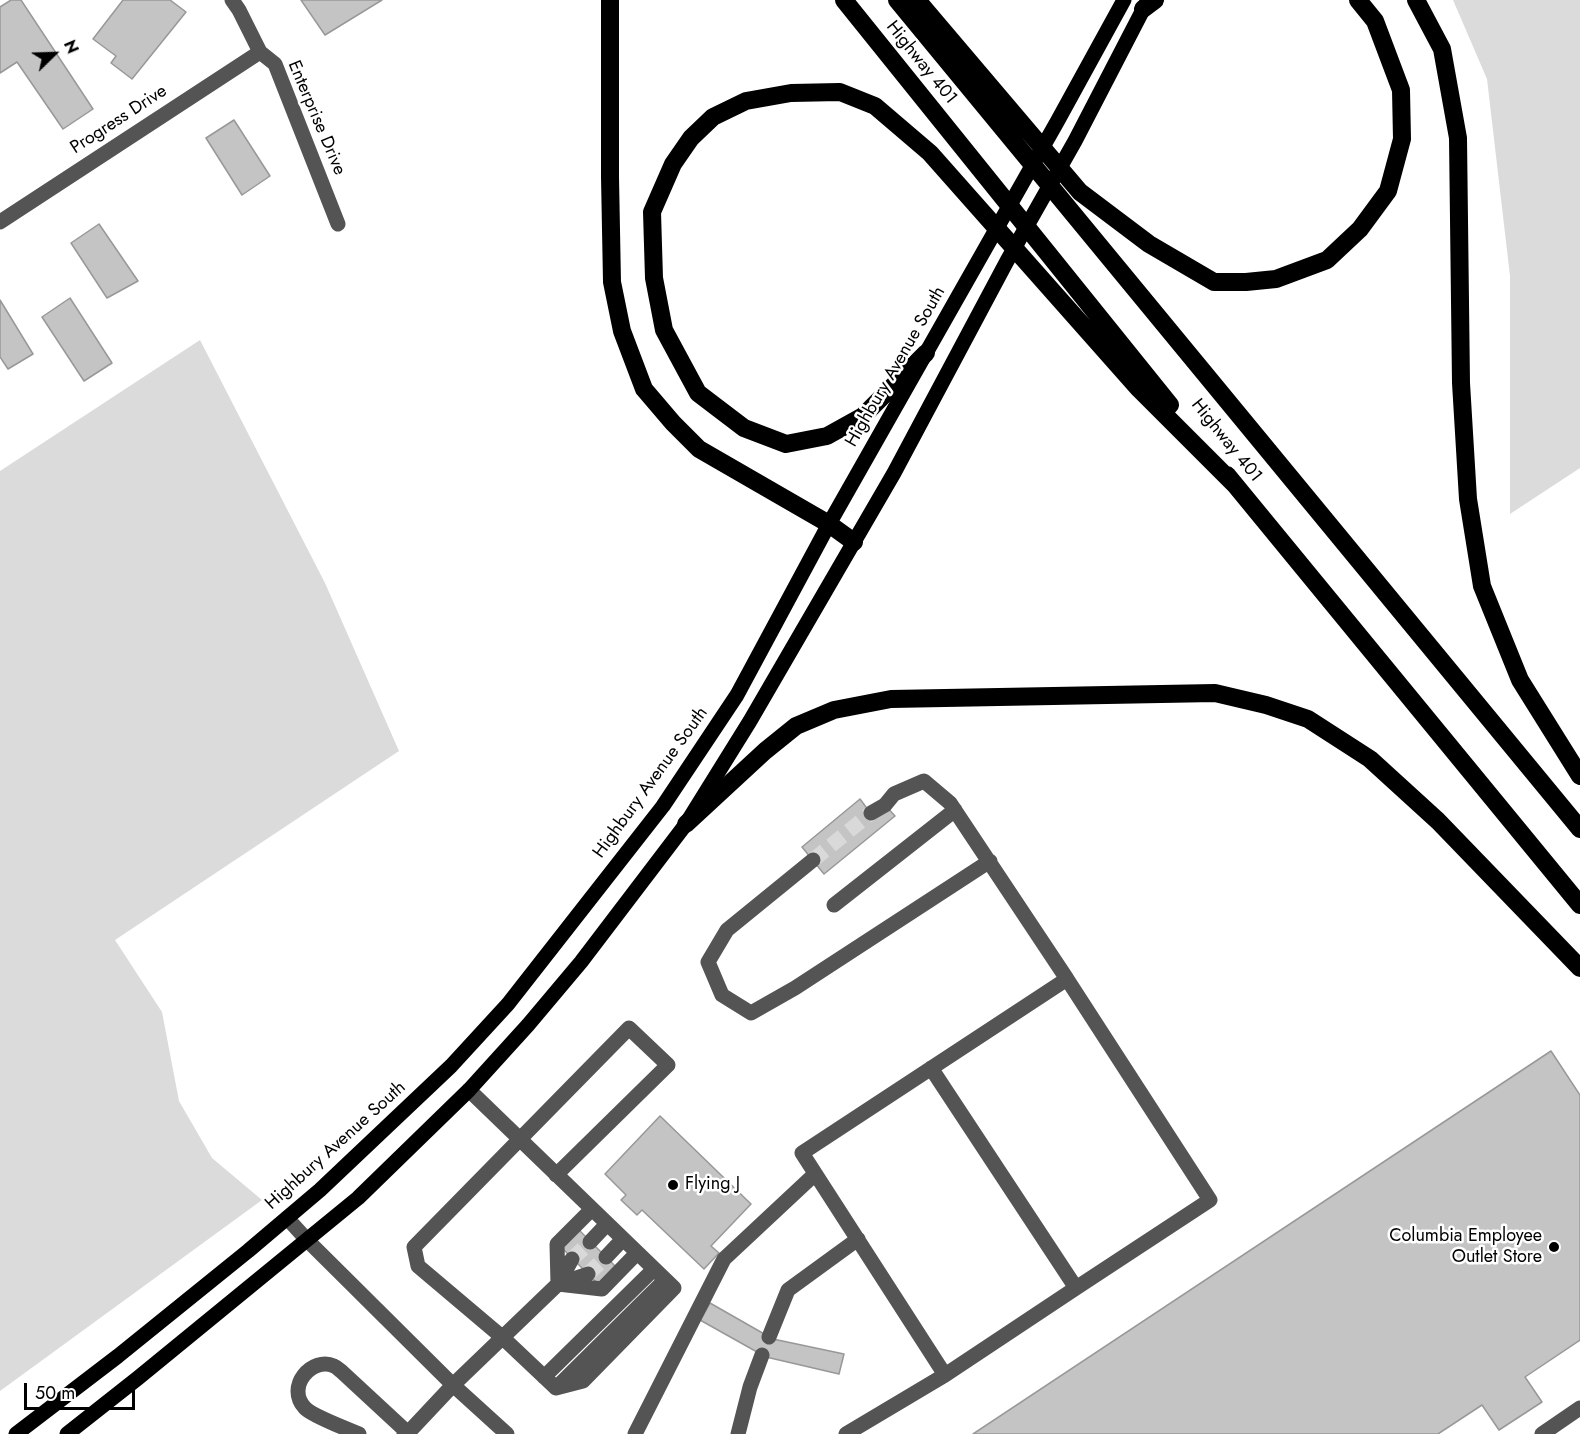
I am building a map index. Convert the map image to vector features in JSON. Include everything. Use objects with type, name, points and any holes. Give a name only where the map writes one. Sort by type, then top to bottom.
[{"type":"highway","points":[[610,0],[612,282],[622,331],[644,389],[699,449],[829,524],[854,542]]},
{"type":"highway","name":"Highway 401","points":[[844,0],[1143,373],[1580,905]]},
{"type":"highway","name":"Highway 401","points":[[897,0],[1580,830]]},
{"type":"highway","points":[[917,0],[1080,192],[1149,244],[1214,282],[1246,282],[1276,279],[1327,260],[1360,229],[1388,191],[1402,139],[1401,90],[1375,21],[1358,0]]},
{"type":"highway","points":[[1416,0],[1442,49],[1458,138],[1461,383],[1468,499],[1482,586],[1520,680],[1580,776]]},
{"type":"highway","points":[[926,353],[863,416],[827,436],[786,444],[744,428],[698,393],[664,330],[654,278],[652,223],[652,212],[673,164],[691,138],[713,117],[746,101],[791,93],[840,92],[875,106],[930,153],[1139,389],[1235,485]]},
{"type":"highway","points":[[686,824],[765,751],[796,726],[834,711],[891,699],[1215,693],[1266,705],[1308,719],[1370,759],[1438,820],[1580,968]]},
{"type":"main road","name":"Highbury Avenue South","points":[[16,1434],[118,1356],[288,1218],[451,1066],[508,1004],[663,806],[737,695],[829,524],[1124,0]]},
{"type":"main road","points":[[67,1434],[308,1241],[358,1198],[469,1090],[528,1025],[580,962],[686,824],[750,721],[894,473],[1149,3]]},
{"type":"street","name":"Enterprise Drive","points":[[232,0],[260,52],[275,64],[338,224]]},
{"type":"street","name":"Progress Drive","points":[[0,222],[260,52]]},
{"type":"street","points":[[846,1434],[945,1375],[1210,1200],[950,803],[924,782],[894,794],[885,804],[871,813]]},
{"type":"street","points":[[834,906],[955,810]]},
{"type":"street","points":[[813,860],[727,930],[708,962],[722,994],[751,1013],[795,988],[990,861]]},
{"type":"street","points":[[945,1375],[802,1153],[1067,979]]},
{"type":"street","points":[[556,1175],[668,1065],[629,1028],[414,1247],[418,1266],[502,1337],[556,1388],[664,1279]]},
{"type":"street","points":[[932,1068],[1076,1288]]},
{"type":"street","points":[[469,1090],[664,1279]]},
{"type":"street","points":[[635,1434],[724,1259],[815,1174]]},
{"type":"street","points":[[558,1284],[557,1244],[592,1209]]},
{"type":"street","points":[[288,1218],[308,1241],[453,1385],[507,1434]]},
{"type":"street","points":[[590,1242],[607,1224]]},
{"type":"street","points":[[606,1257],[623,1239]]},
{"type":"street","points":[[769,1337],[788,1290],[858,1239]]},
{"type":"street","points":[[558,1284],[602,1289],[638,1253]]},
{"type":"street","points":[[359,1434],[306,1410],[299,1400],[297,1389],[301,1378],[310,1370],[321,1365],[333,1365],[407,1434],[453,1385],[558,1284],[572,1258]]},
{"type":"street","points":[[558,1284],[588,1274]]},
{"type":"street","points":[[544,1377],[664,1279]]},
{"type":"street","points":[[738,1434],[750,1387],[762,1355]]},
{"type":"street","points":[[1542,1434],[1580,1408]]},
{"type":"shaded area","points":[[1453,0],[1580,0],[1580,468],[1510,514],[1510,276],[1487,79]]},
{"type":"shaded area","points":[[200,340],[325,583],[399,751],[115,940],[162,1012],[179,1101],[212,1158],[262,1200],[0,1391],[0,471]]},
{"type":"building","points":[[11,0],[21,0],[93,109],[63,129],[17,62],[0,73],[0,7]]},
{"type":"building","points":[[123,0],[170,0],[186,12],[132,79],[111,63],[116,56],[93,39]]},
{"type":"building","points":[[301,0],[382,0],[325,35]]},
{"type":"building","points":[[234,120],[270,176],[242,195],[206,138]]},
{"type":"building","points":[[99,224],[138,281],[107,298],[71,243]]},
{"type":"building","points":[[70,298],[112,363],[84,381],[42,317]]},
{"type":"building","points":[[0,300],[33,354],[8,369],[0,357]]},
{"type":"building","points":[[860,799],[872,815],[885,805],[895,816],[824,874],[802,847]]},
{"type":"building","points":[[1551,1051],[1580,1095],[1580,1340],[1525,1377],[1542,1402],[1499,1430],[1482,1405],[1438,1434],[973,1434]]},
{"type":"building","name":"Flying J","points":[[660,1116],[751,1204],[711,1246],[719,1253],[704,1269],[642,1210],[637,1215],[621,1200],[626,1195],[605,1174]]},
{"type":"building","points":[[577,1228],[618,1269],[601,1287],[560,1246]]},
{"type":"building","points":[[710,1303],[773,1339],[844,1354],[839,1374],[766,1357],[700,1320]]},
{"type":"tunnel","points":[[813,860],[871,813]]},
{"type":"tunnel","points":[[572,1259],[590,1242]]},
{"type":"tunnel","points":[[588,1274],[606,1257]]},
{"type":"place","name":"Flying J","points":[[673,1185]]},
{"type":"place","name":"Columbia Employee Outlet Store","points":[[1554,1247]]}]
